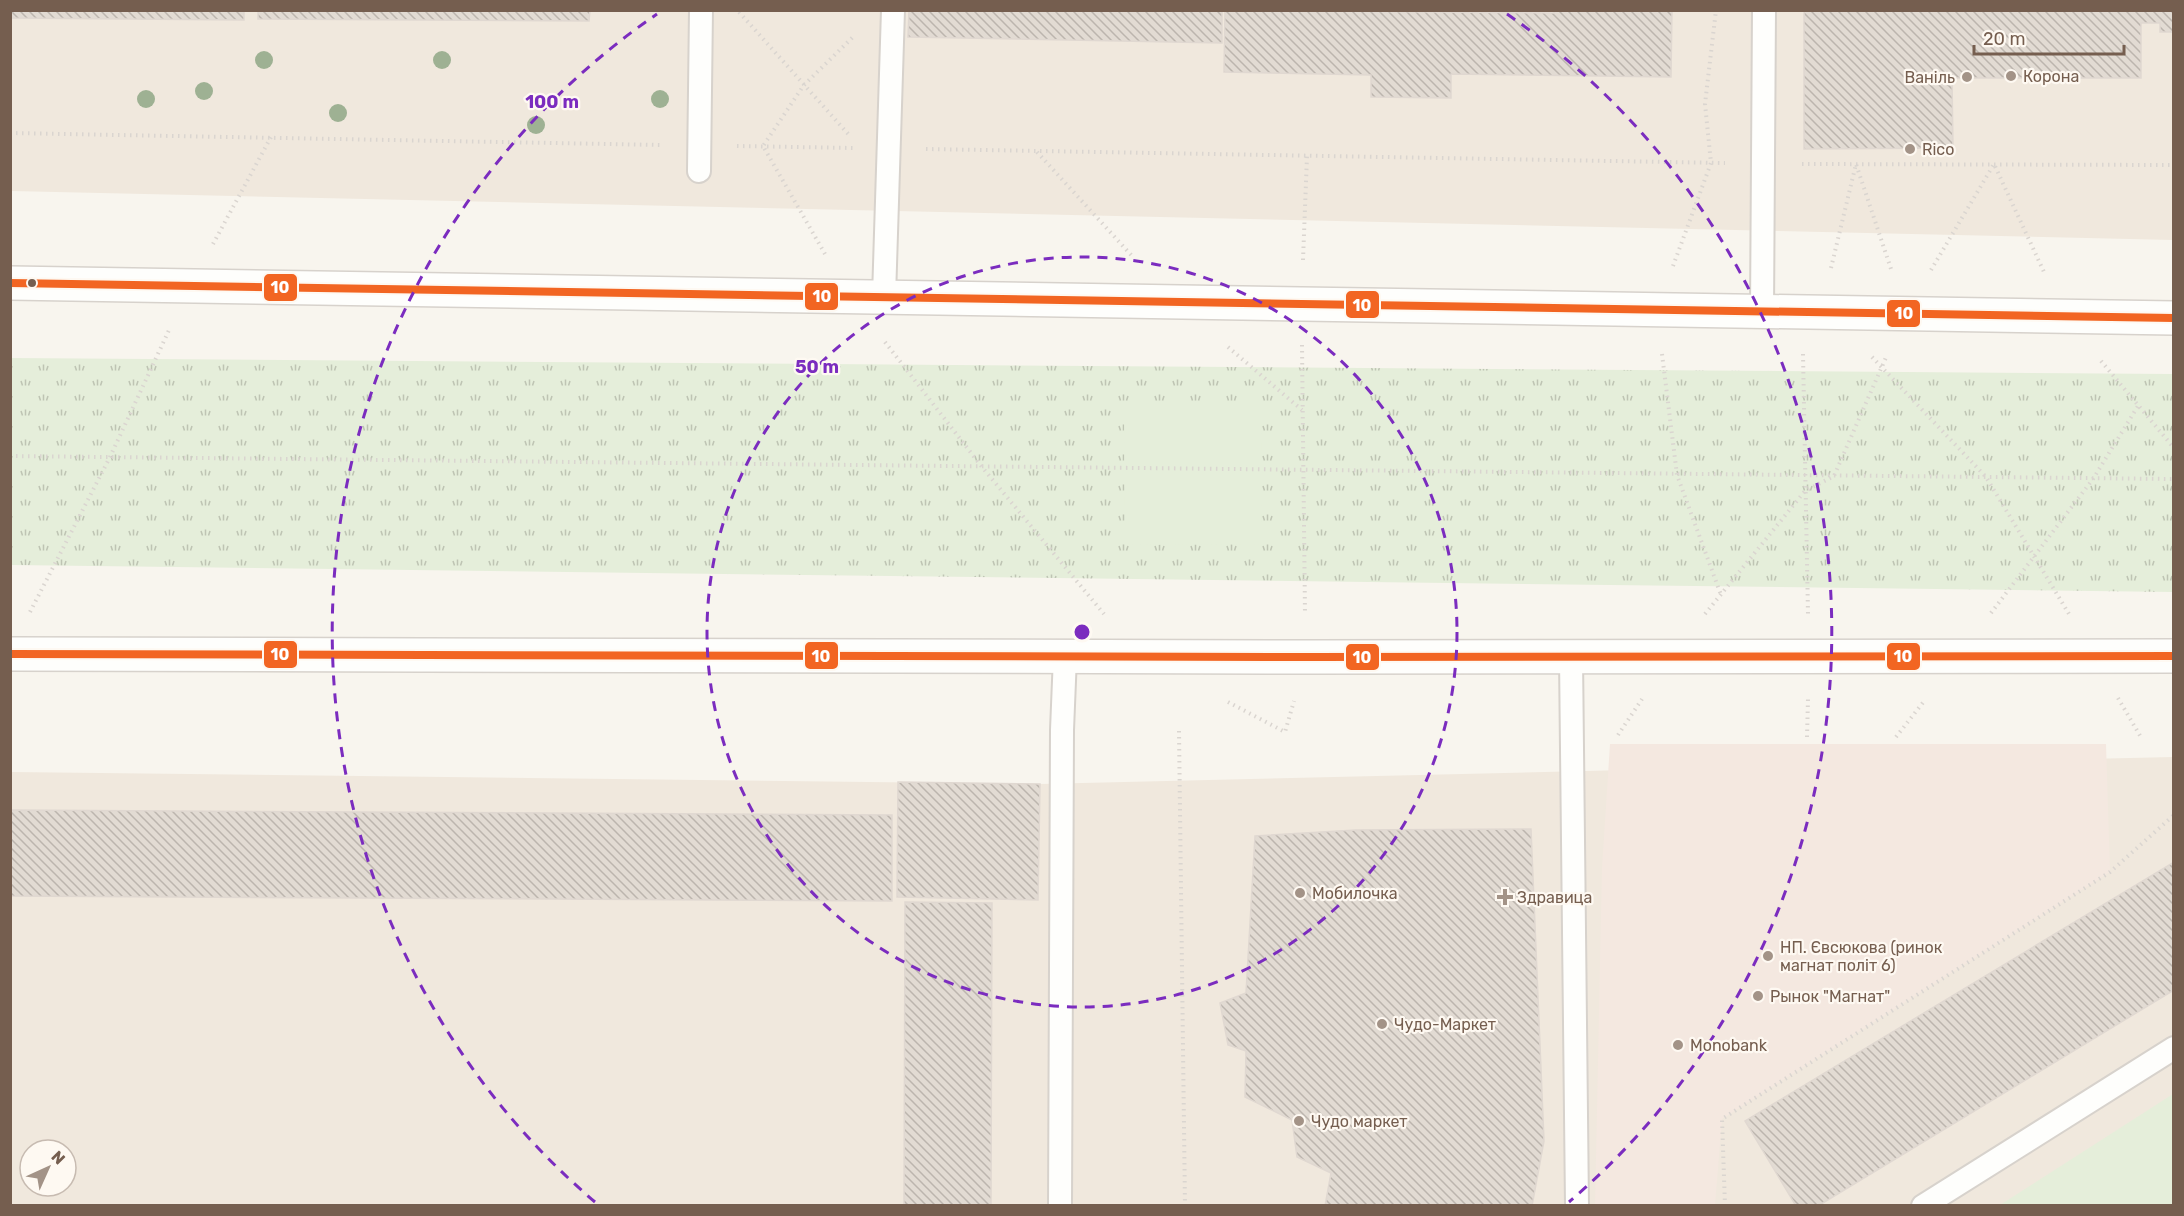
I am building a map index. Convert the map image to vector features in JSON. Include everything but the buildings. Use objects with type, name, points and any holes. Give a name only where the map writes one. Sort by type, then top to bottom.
[{"type":"street","points":[[10,283],[2174,318]]},
{"type":"street","points":[[10,654],[1305,657],[2174,656]]},
{"type":"lane","points":[[699,171],[701,10]]},
{"type":"lane","points":[[884,297],[893,10]]},
{"type":"lane","points":[[1762,311],[1764,10]]},
{"type":"lane","points":[[1060,1206],[1062,730],[1065,656]]},
{"type":"lane","points":[[1571,657],[1577,1206]]},
{"type":"lane","points":[[1923,1206],[2174,1048]]},
{"type":"path","points":[[10,133],[860,148],[738,10]]},
{"type":"path","points":[[1716,10],[1705,104],[1711,163],[1656,309],[1677,474],[1721,595]]},
{"type":"path","points":[[763,146],[804,85],[855,35]]},
{"type":"path","points":[[26,620],[110,457],[190,286],[272,137]]},
{"type":"path","points":[[763,146],[850,296],[982,467],[1140,656]]},
{"type":"path","points":[[888,149],[1763,164],[2174,165]]},
{"type":"path","points":[[1305,657],[1301,304],[1307,156]]},
{"type":"path","points":[[1809,657],[1804,476],[1811,312],[1856,164]]},
{"type":"path","points":[[1856,164],[1906,314]]},
{"type":"path","points":[[1670,657],[1805,491],[1834,476],[1906,314],[1994,165]]},
{"type":"path","points":[[1994,165],[2064,316],[2174,448]]},
{"type":"path","points":[[1811,312],[1883,366],[1986,477],[2142,739]]},
{"type":"path","points":[[1896,737],[2093,479],[2138,406]]},
{"type":"path","points":[[10,456],[2174,479]]},
{"type":"path","points":[[1179,731],[1185,1206]]},
{"type":"path","points":[[1725,1206],[1722,1119],[2110,872],[2174,815]]},
{"type":"shaded area","points":[[11,11],[2173,11],[2173,240],[11,191]]},
{"type":"shaded area","name":"Рынок \"Магнат\"","points":[[1610,744],[2106,744],[2110,872],[1722,1119],[1715,1205],[1595,1205],[1602,868]]},
{"type":"shaded area","points":[[2173,757],[2173,1205],[11,1206],[11,772],[1040,784]]},
{"type":"green space","points":[[11,358],[2173,374],[2173,592],[11,565]]},
{"type":"green space","points":[[1124,402],[1261,402],[1262,544],[1125,545]]},
{"type":"green space","points":[[2173,1094],[2173,1205],[2000,1205]]},
{"type":"transit line","name":"10","points":[[10,283],[2174,318]]},
{"type":"transit line","name":"10","points":[[10,654],[1305,657],[2174,656]]},
{"type":"place","name":"Корона","points":[[2011,76]]},
{"type":"place","name":"Ваніль","points":[[1967,77]]},
{"type":"place","name":"Rico","points":[[1910,149]]},
{"type":"place","name":"Мобилочка","points":[[1300,893]]},
{"type":"place","name":"Здравица","points":[[1505,897]]},
{"type":"place","name":"НП. Євсюкова (ринок магнат політ 6)","points":[[1768,956]]},
{"type":"place","name":"Рынок \"Магнат\"","points":[[1758,996]]},
{"type":"place","name":"Чудо-Маркет","points":[[1382,1024]]},
{"type":"place","name":"Monobank","points":[[1678,1045]]},
{"type":"place","name":"Чудо маркет","points":[[1299,1121]]}]
